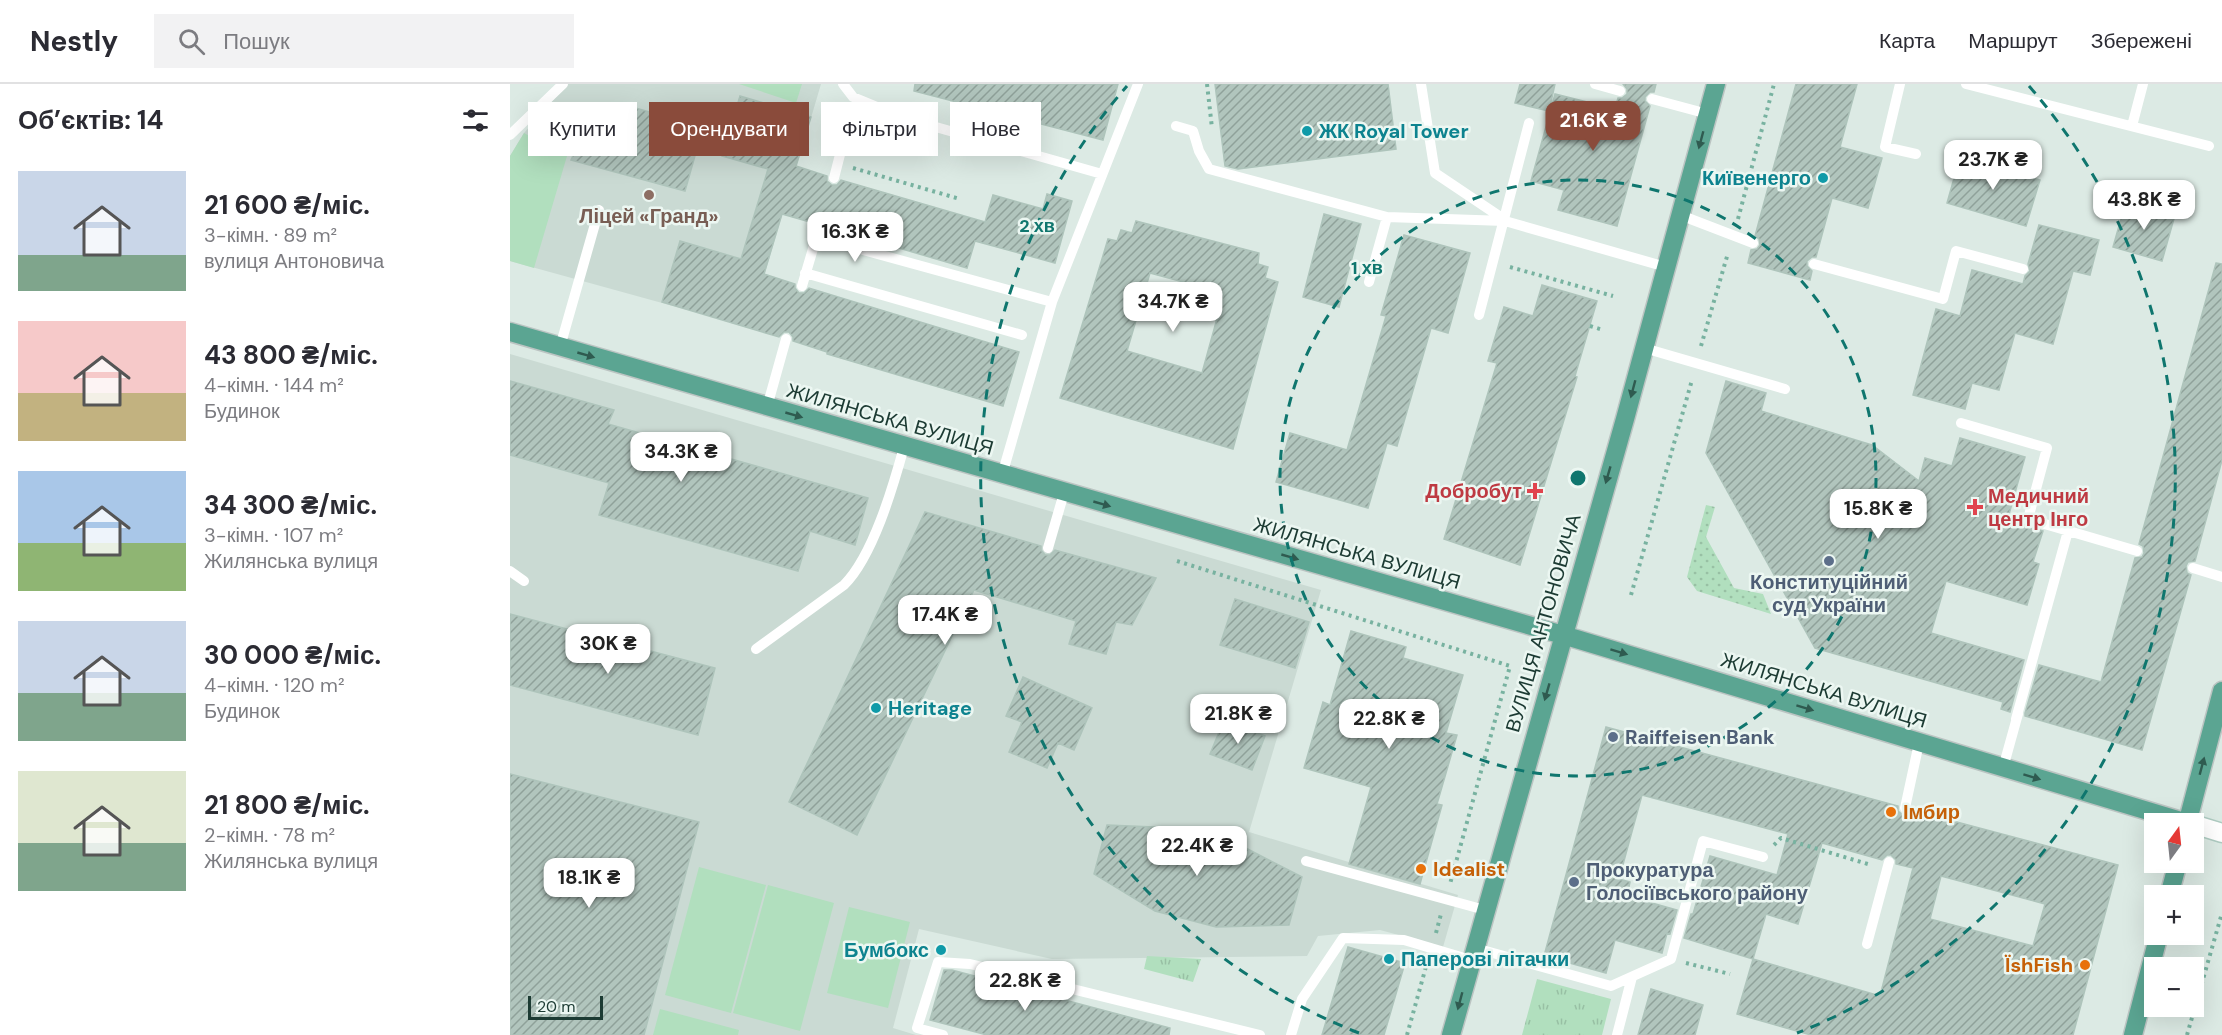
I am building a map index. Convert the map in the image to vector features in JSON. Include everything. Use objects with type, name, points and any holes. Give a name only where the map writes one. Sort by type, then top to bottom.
[{"type":"main road","name":"ВУЛИЦЯ АНТОНОВИЧА","points":[[1451,1035],[1716,84]]},
{"type":"main road","name":"ЖИЛЯНСЬКА ВУЛИЦЯ","points":[[510,332],[1563,635],[2156,813]]},
{"type":"main road","points":[[2192,813],[2222,691]]},
{"type":"main road","name":"ЖИЛЯНСЬКА ВУЛИЦЯ","points":[[2204,827],[2222,833]]},
{"type":"main road","points":[[2133,1035],[2156,945]]},
{"type":"lane","points":[[510,135],[562,84]]},
{"type":"lane","points":[[843,84],[853,97],[904,118],[1102,174]]},
{"type":"lane","points":[[1002,475],[1052,302],[1138,84]]},
{"type":"lane","points":[[1421,84],[1435,173],[1505,220]]},
{"type":"lane","points":[[1595,84],[1620,91]]},
{"type":"lane","points":[[1900,84],[1885,147],[1916,154]]},
{"type":"lane","points":[[1966,84],[1998,88],[2209,146]]},
{"type":"lane","points":[[2132,126],[2144,84]]},
{"type":"lane","points":[[1652,99],[1708,114]]},
{"type":"lane","points":[[1479,315],[1529,123]]},
{"type":"lane","points":[[1176,126],[1193,131],[1199,151],[1209,169],[1387,217],[1505,220],[1666,267]]},
{"type":"lane","points":[[834,178],[840,156]]},
{"type":"lane","points":[[560,347],[599,210]]},
{"type":"lane","points":[[1680,215],[1753,243]]},
{"type":"lane","points":[[1369,282],[1387,217]]},
{"type":"lane","points":[[802,286],[820,225]]},
{"type":"lane","points":[[816,237],[1052,302]]},
{"type":"lane","points":[[1814,264],[1942,299],[1956,251],[2023,269]]},
{"type":"lane","points":[[805,273],[1023,335]]},
{"type":"lane","points":[[767,407],[786,339]]},
{"type":"lane","points":[[1644,348],[1785,389]]},
{"type":"lane","points":[[1961,423],[2047,448],[2028,519],[2137,551]]},
{"type":"lane","points":[[756,649],[857,573],[895,482],[904,447]]},
{"type":"lane","points":[[1048,548],[1064,493]]},
{"type":"lane","points":[[2003,768],[2068,531]]},
{"type":"lane","points":[[2193,568],[2222,577]]},
{"type":"lane","points":[[510,571],[524,581]]},
{"type":"lane","points":[[1905,808],[1919,743]]},
{"type":"lane","points":[[1291,1035],[1302,999],[1343,938],[1404,940],[1611,986],[1671,958],[1703,841],[1763,856]]},
{"type":"lane","points":[[1306,861],[1485,910]]},
{"type":"lane","points":[[1867,944],[1888,866]]},
{"type":"lane","points":[[943,1035],[917,1028],[938,962],[970,964],[1260,1035]]},
{"type":"lane","points":[[1617,1035],[1632,977]]},
{"type":"path","points":[[1206,84],[1212,132]]},
{"type":"path","points":[[1631,595],[1774,84]]},
{"type":"path","points":[[838,164],[960,199]]},
{"type":"path","points":[[1493,263],[1613,296]]},
{"type":"path","points":[[1590,326],[1603,330]]},
{"type":"path","points":[[1177,561],[1510,666],[1460,845]]},
{"type":"path","points":[[1763,856],[1781,838],[1888,866]]},
{"type":"path","points":[[2187,1035],[2222,913]]},
{"type":"path","points":[[1407,1035],[1432,948]]},
{"type":"path","points":[[1671,958],[1730,974]]},
{"type":"shaded area","name":"Ліцей «Гранд»","points":[[567,84],[821,84],[809,124],[809,102],[649,102],[649,156],[800,156],[749,327],[510,261],[510,156],[528,128],[528,156],[637,156],[637,102],[551,102]]},
{"type":"shaded area","points":[[510,354],[1321,590],[1249,832],[1458,895],[1443,947],[1380,930],[1318,936],[1307,956],[1052,959],[919,929],[893,1028],[916,1035],[510,1035]]},
{"type":"green space","points":[[739,84],[802,84],[796,102]]},
{"type":"green space","points":[[524,133],[528,135],[528,156],[567,156],[534,268],[510,261],[510,156]]},
{"type":"green space","points":[[1706,505],[1715,507],[1706,537],[1734,588],[1763,594],[1771,614],[1697,591],[1687,577]]},
{"type":"green space","points":[[699,867],[766,885],[731,1013],[665,995]]},
{"type":"green space","points":[[768,885],[834,903],[800,1031],[733,1013]]},
{"type":"green space","points":[[849,907],[910,922],[888,1008],[827,993]]},
{"type":"green space","points":[[1147,956],[1201,959],[1193,982],[1144,969]]},
{"type":"green space","points":[[1537,979],[1611,999],[1602,1035],[1522,1035]]},
{"type":"green space","points":[[660,1009],[739,1030],[738,1035],[653,1035]]},
{"type":"building","points":[[915,84],[1118,84],[1103,140],[1041,124],[1041,102],[956,102],[914,91]]},
{"type":"building","name":"ЖК Royal Tower","points":[[1215,84],[1388,84],[1396,149],[1238,169],[1225,166]]},
{"type":"building","points":[[1520,84],[1555,84],[1549,111],[1515,103]]},
{"type":"building","points":[[1623,84],[1656,84],[1654,92],[1650,92],[1645,97],[1645,101],[1650,106],[1617,226],[1558,210],[1564,190],[1531,181],[1555,94],[1615,109],[1618,98],[1627,94],[1627,89]]},
{"type":"building","name":"Київенерго","points":[[1796,84],[1857,84],[1840,147],[1882,158],[1868,208],[1832,198],[1816,257],[1807,261],[1807,266],[1812,271],[1810,280],[1748,263],[1751,250],[1757,249],[1760,245],[1759,239],[1755,236]]},
{"type":"building","points":[[740,96],[760,102],[738,102]]},
{"type":"building","points":[[637,108],[649,112],[649,156],[695,156],[685,191],[571,160],[573,156],[637,156]]},
{"type":"building","points":[[722,156],[799,156],[796,166],[827,176],[827,181],[832,185],[837,185],[841,180],[985,222],[993,195],[1043,209],[1047,194],[1072,201],[1055,263],[975,241],[967,268],[827,227],[823,218],[818,218],[813,223],[782,214],[764,274],[795,284],[799,293],[804,293],[809,288],[1019,352],[1003,406],[827,354],[827,352],[793,341],[789,332],[784,332],[779,337],[662,302],[680,241],[741,259],[768,169]]},
{"type":"building","points":[[1960,157],[2040,180],[2026,226],[1947,203]]},
{"type":"building","points":[[2126,201],[2175,215],[2162,261],[2113,247]]},
{"type":"building","points":[[1324,214],[1361,224],[1339,307],[1303,297]]},
{"type":"building","points":[[1136,221],[1259,253],[1258,264],[1268,267],[1265,278],[1278,282],[1233,449],[1060,398],[1108,239],[1117,241],[1121,230],[1132,233]],"holes":[[[1150,273],[1224,293],[1202,373],[1127,351]]]},
{"type":"building","points":[[2039,225],[2099,240],[2090,275],[2073,271],[2053,344],[2015,333],[1999,390],[1972,383],[1965,409],[1913,395],[1936,309],[1960,316],[1972,270],[2023,284],[2025,276],[2030,271],[2028,264]]},
{"type":"building","points":[[1404,235],[1470,253],[1448,333],[1431,328],[1397,446],[1387,443],[1368,508],[1276,482],[1290,433],[1347,450],[1386,316],[1381,315]]},
{"type":"building","points":[[2216,263],[2222,264],[2222,460],[2195,561],[2188,562],[2186,566],[2187,573],[2191,575],[2142,750],[2025,716],[2025,713],[2039,665],[2101,682],[2135,558],[2142,557],[2144,553],[2143,546],[2139,544]]},
{"type":"building","points":[[1542,285],[1597,301],[1575,376],[1577,377],[1520,565],[1444,539],[1497,363],[1488,361],[1504,307],[1533,316]]},
{"type":"building","points":[[510,381],[614,410],[608,424],[868,498],[855,545],[810,531],[798,571],[599,515],[609,483],[510,455]]},
{"type":"building","name":"Конституційний суд України","points":[[1726,381],[1766,393],[1761,411],[1872,445],[1919,481],[1925,458],[1952,466],[1960,438],[2025,457],[2008,518],[2043,531],[2033,562],[2039,564],[2027,605],[1946,581],[1931,633],[2024,660],[2010,712],[2001,709],[2003,702],[1815,648],[1706,453]]},
{"type":"building","name":"Heritage","points":[[925,512],[1041,546],[1045,555],[1050,555],[1055,550],[1156,578],[1132,625],[1116,622],[1106,654],[1069,644],[1076,621],[974,590],[857,835],[789,802]]},
{"type":"building","points":[[1235,599],[1309,622],[1295,668],[1220,645]]},
{"type":"building","points":[[510,614],[715,668],[698,735],[510,685]]},
{"type":"building","points":[[1351,631],[1406,647],[1403,658],[1463,675],[1446,733],[1457,735],[1437,804],[1442,805],[1420,884],[1349,864],[1371,787],[1304,768],[1323,702],[1330,705]]},
{"type":"building","points":[[1023,677],[1092,708],[1074,750],[1058,743],[1047,768],[1009,752],[1022,722],[1006,716]]},
{"type":"building","points":[[1224,720],[1265,736],[1252,770],[1210,754]]},
{"type":"building","points":[[1606,727],[1898,806],[1898,811],[1903,815],[1908,815],[1912,810],[2118,865],[2073,1035],[1811,1035],[1737,1014],[1753,959],[1684,938],[1710,856],[1777,875],[1788,834],[1642,795],[1619,879],[1630,882],[1627,896],[1677,910],[1670,934],[1667,933],[1662,953],[1615,940],[1606,973],[1544,956]],"holes":[[[1822,843],[1882,860],[1887,855],[1891,855],[1896,860],[1896,864],[1913,868],[1880,996],[1753,959],[1766,914],[1798,924]],[[1941,876],[2045,904],[2033,946],[1930,919]]]},
{"type":"building","points":[[510,774],[699,822],[644,1035],[510,1035]]},
{"type":"building","points":[[1107,825],[1178,828],[1238,844],[1302,877],[1289,925],[1216,927],[1155,911],[1094,874]]},
{"type":"building","points":[[1348,947],[1405,963],[1384,1035],[1322,1035]]},
{"type":"building","points":[[944,970],[952,970],[1170,1028],[1169,1035],[987,1035],[930,1020]]},
{"type":"building","points":[[1651,989],[1703,1005],[1695,1035],[1638,1035]]},
{"type":"place","name":"ЖК Royal Tower","points":[[1307,131]]},
{"type":"place","name":"Київенерго","points":[[1823,178]]},
{"type":"place","name":"Ліцей «Гранд»","points":[[649,195]]},
{"type":"place","name":"Добробут","points":[[1535,491]]},
{"type":"place","name":"Медичний центр Інго","points":[[1975,507]]},
{"type":"place","name":"Конституційний суд України","points":[[1829,561]]},
{"type":"place","name":"Heritage","points":[[876,708]]},
{"type":"place","name":"Raiffeisen Bank","points":[[1613,737]]},
{"type":"place","name":"Імбир","points":[[1891,812]]},
{"type":"place","name":"Idealist","points":[[1421,869]]},
{"type":"place","name":"Прокуратура Голосіївського району","points":[[1574,882]]},
{"type":"place","name":"Бумбокс","points":[[941,950]]},
{"type":"place","name":"Паперові літачки","points":[[1389,959]]},
{"type":"place","name":"ÏshFish","points":[[2085,965]]}]
